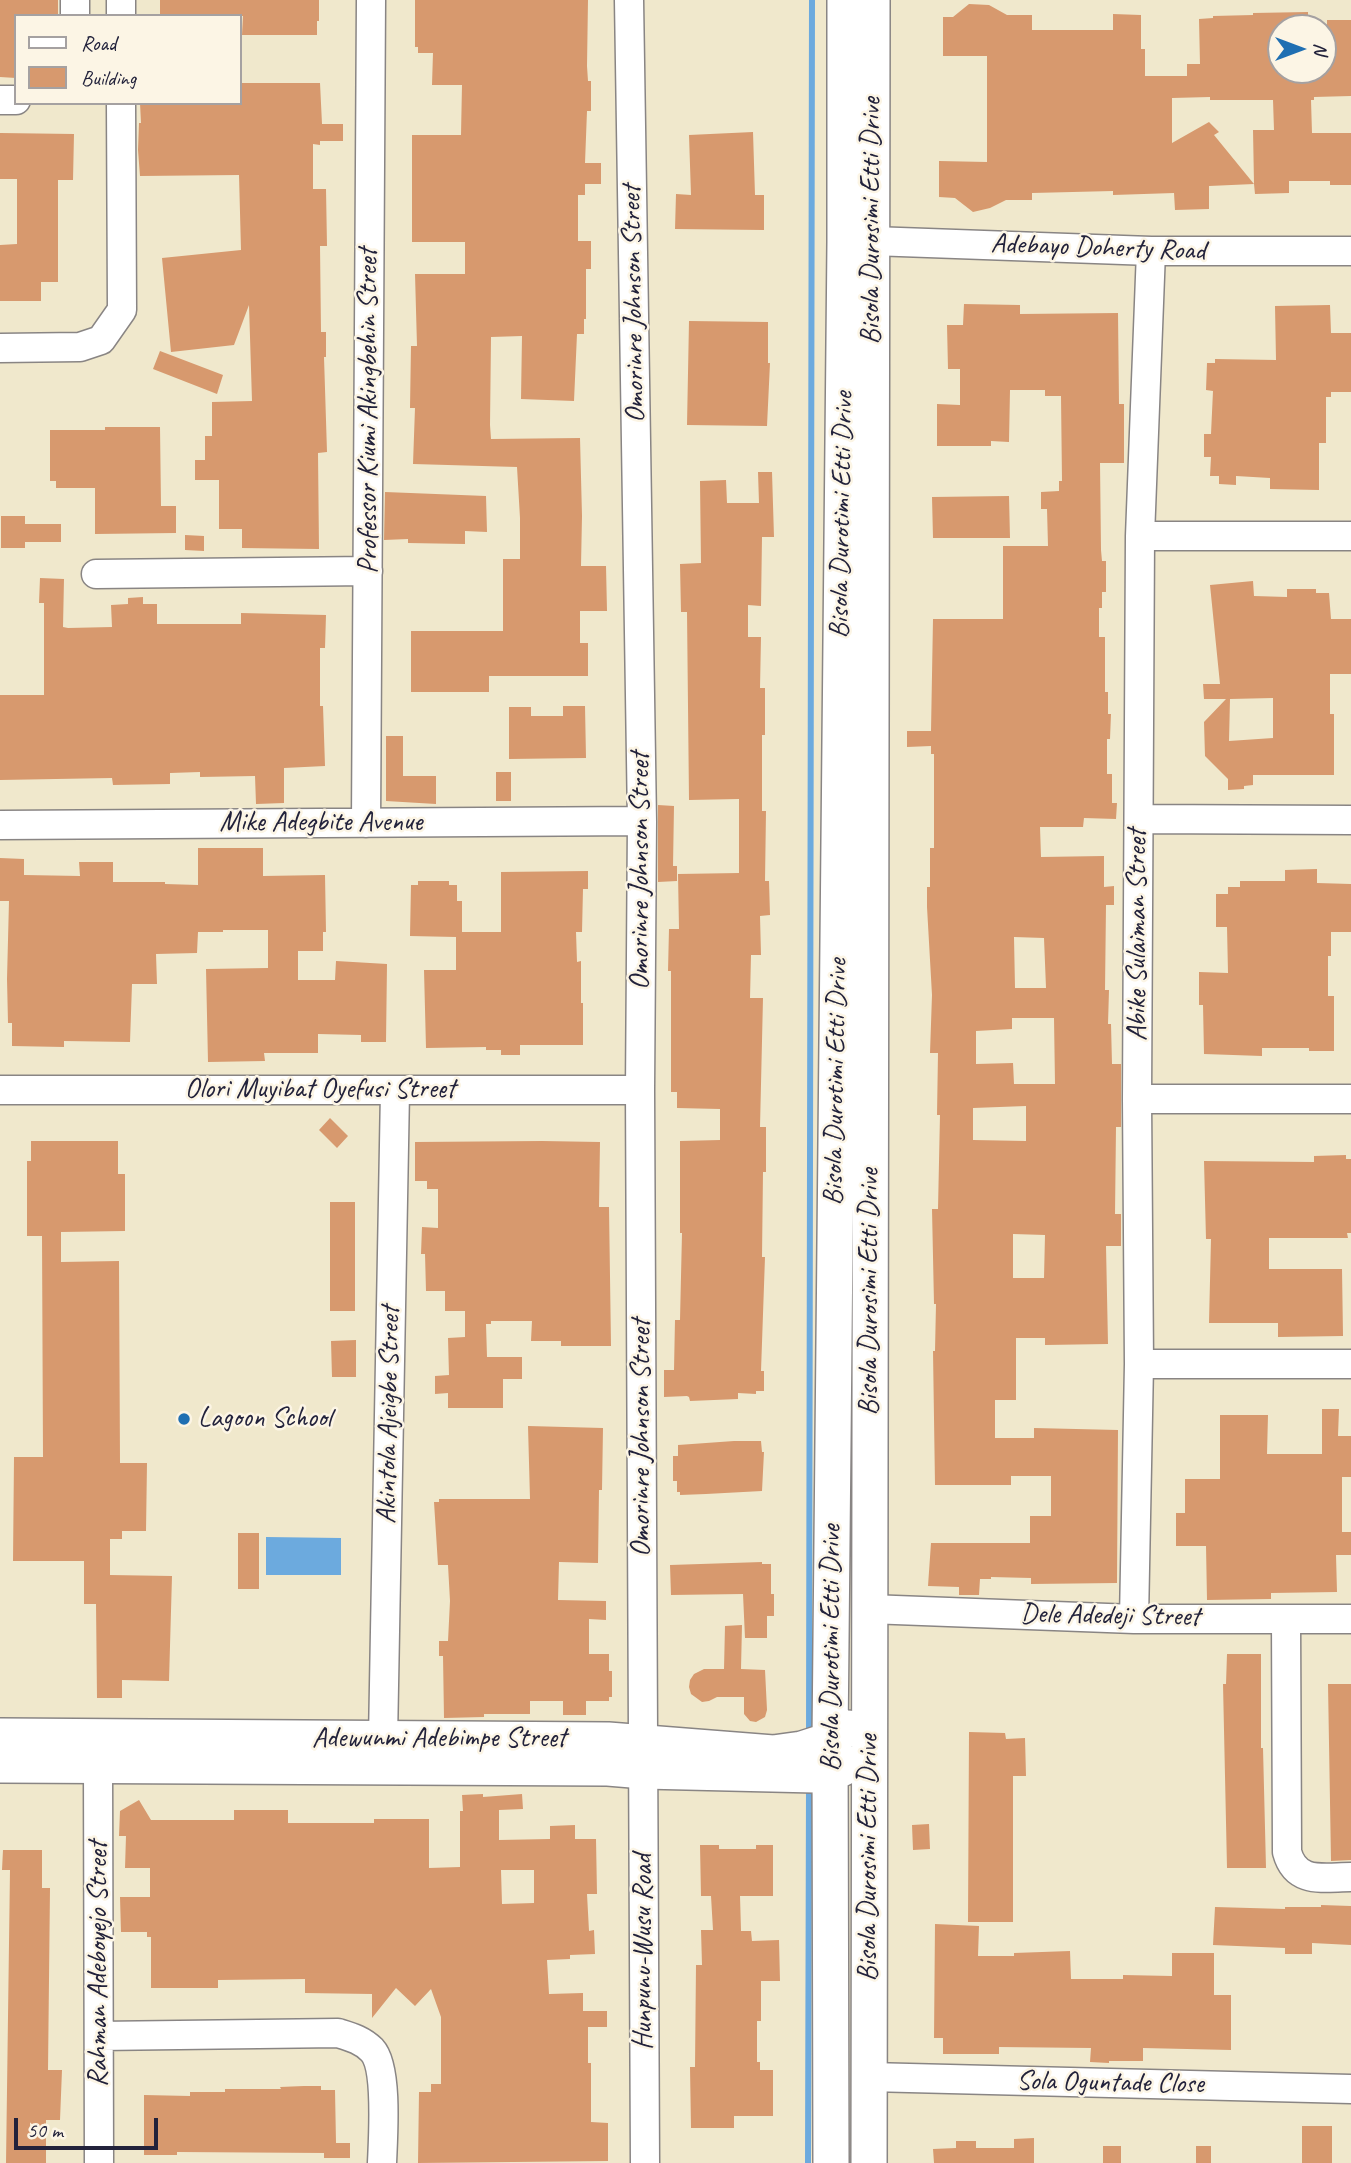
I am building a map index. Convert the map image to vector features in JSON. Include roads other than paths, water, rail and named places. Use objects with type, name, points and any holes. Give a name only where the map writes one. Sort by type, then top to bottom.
[{"type":"main road","name":"Bisola Durotimi Etti Drive","points":[[831,2163],[816,1760],[859,241],[845,0]]},
{"type":"main road","name":"Bisola Durosimi Etti Drive","points":[[869,2163],[869,1609],[859,241],[872,0]]},
{"type":"main road","points":[[816,1760],[869,1714]]},
{"type":"main road","name":"Adewunmi Adebimpe Street","points":[[0,1736],[383,1738],[644,1756],[816,1760],[869,1755]]},
{"type":"main road","name":"Adewunmi Adebimpe Street","points":[[0,1765],[608,1768],[644,1756]]},
{"type":"street","name":"Professor Kiumi Akingbehin Street","points":[[366,823],[371,0]]},
{"type":"street","name":"Omorinre Johnson Street","points":[[629,0],[642,821],[640,1090],[644,1756]]},
{"type":"street","points":[[0,348],[80,347],[101,340],[122,310],[121,105]]},
{"type":"street","name":"Adebayo Doherty Road","points":[[859,241],[1150,251],[1351,251]]},
{"type":"street","name":"Abike Sulaiman Street","points":[[1134,1619],[1139,1364],[1137,1099],[1140,536],[1150,251]]},
{"type":"street","points":[[1140,536],[1351,536]]},
{"type":"street","points":[[96,574],[368,571]]},
{"type":"street","points":[[1139,819],[1351,820]]},
{"type":"street","name":"Mike Adegbite Avenue","points":[[0,825],[642,821]]},
{"type":"street","name":"Olori Muyibat Oyefusi Street","points":[[0,1090],[640,1090]]},
{"type":"street","name":"Akintola Ajeigbe Street","points":[[383,1738],[395,1090]]},
{"type":"street","points":[[1137,1099],[1351,1099]]},
{"type":"street","points":[[1139,1364],[1351,1364]]},
{"type":"street","name":"Dele Adedeji Street","points":[[869,1609],[1134,1619],[1351,1619]]},
{"type":"street","points":[[1286,1619],[1287,1852],[1290,1863],[1304,1875],[1351,1877]]},
{"type":"street","name":"Hunpunu-Wusu Road","points":[[644,1756],[645,2163]]},
{"type":"street","name":"Rahman Adeboyejo Street","points":[[98,1765],[99,2163]]},
{"type":"street","points":[[99,2036],[338,2033],[358,2039],[374,2052],[381,2072],[383,2163]]},
{"type":"street","name":"Sola Oguntade Close","points":[[869,2077],[1351,2089]]},
{"type":"water","points":[[266,1537],[341,1538],[341,1575],[266,1575]]},
{"type":"waterway","points":[[809,1734],[812,0]]},
{"type":"waterway","points":[[808,2163],[809,1787]]},
{"type":"place","name":"Lagoon School","points":[[184,1419]]}]
